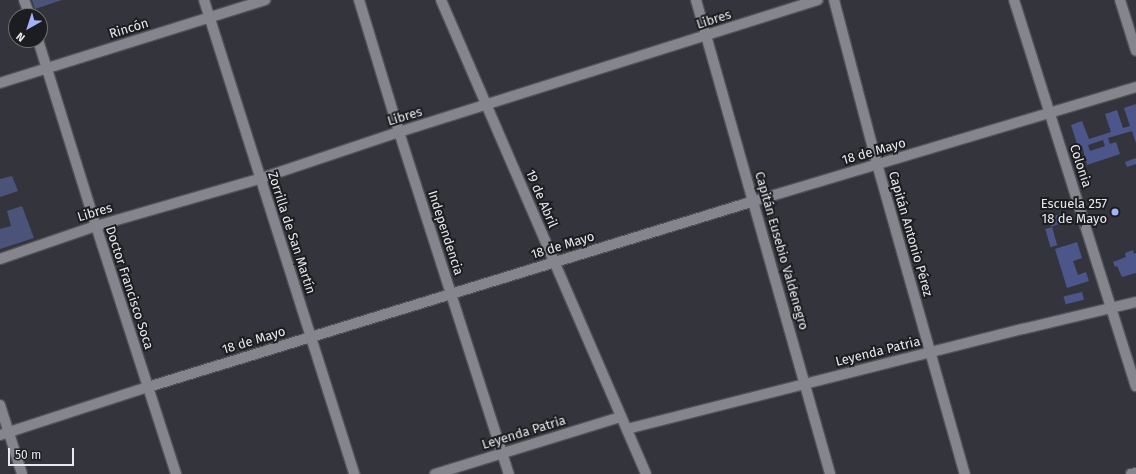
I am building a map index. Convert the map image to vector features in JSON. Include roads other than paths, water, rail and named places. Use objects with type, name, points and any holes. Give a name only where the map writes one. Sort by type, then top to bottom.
[{"type":"street","name":"Zorrilla de San Martín","points":[[204,0],[354,474]]},
{"type":"street","name":"Rincón","points":[[0,83],[265,0]]},
{"type":"street","name":"Independencia","points":[[359,0],[399,132],[509,474]]},
{"type":"street","name":"19 de Abril","points":[[441,0],[620,417],[627,429],[646,474]]},
{"type":"street","name":"Capitán Eusebio Valdenegro","points":[[696,0],[830,474]]},
{"type":"street","name":"Libres","points":[[0,259],[96,226],[260,179],[399,132],[818,0]]},
{"type":"street","name":"Capitán Antonio Pérez","points":[[834,0],[877,164],[964,474]]},
{"type":"street","name":"Colonia","points":[[1014,0],[1136,386]]},
{"type":"street","points":[[1120,0],[1136,51]]},
{"type":"street","name":"Doctor Francisco Soca","points":[[41,48],[176,474]]},
{"type":"street","name":"18 de Mayo","points":[[4,434],[148,387],[554,262],[1136,87]]},
{"type":"street","name":"Leyenda Patria","points":[[627,429],[805,383],[1136,302]]},
{"type":"street","points":[[0,405],[4,434],[22,474]]},
{"type":"street","name":"Leyenda Patria","points":[[435,474],[620,417]]},
{"type":"street","points":[[1131,474],[1136,472]]},
{"type":"place","name":"Escuela 257 18 de Mayo","points":[[1115,212]]}]
